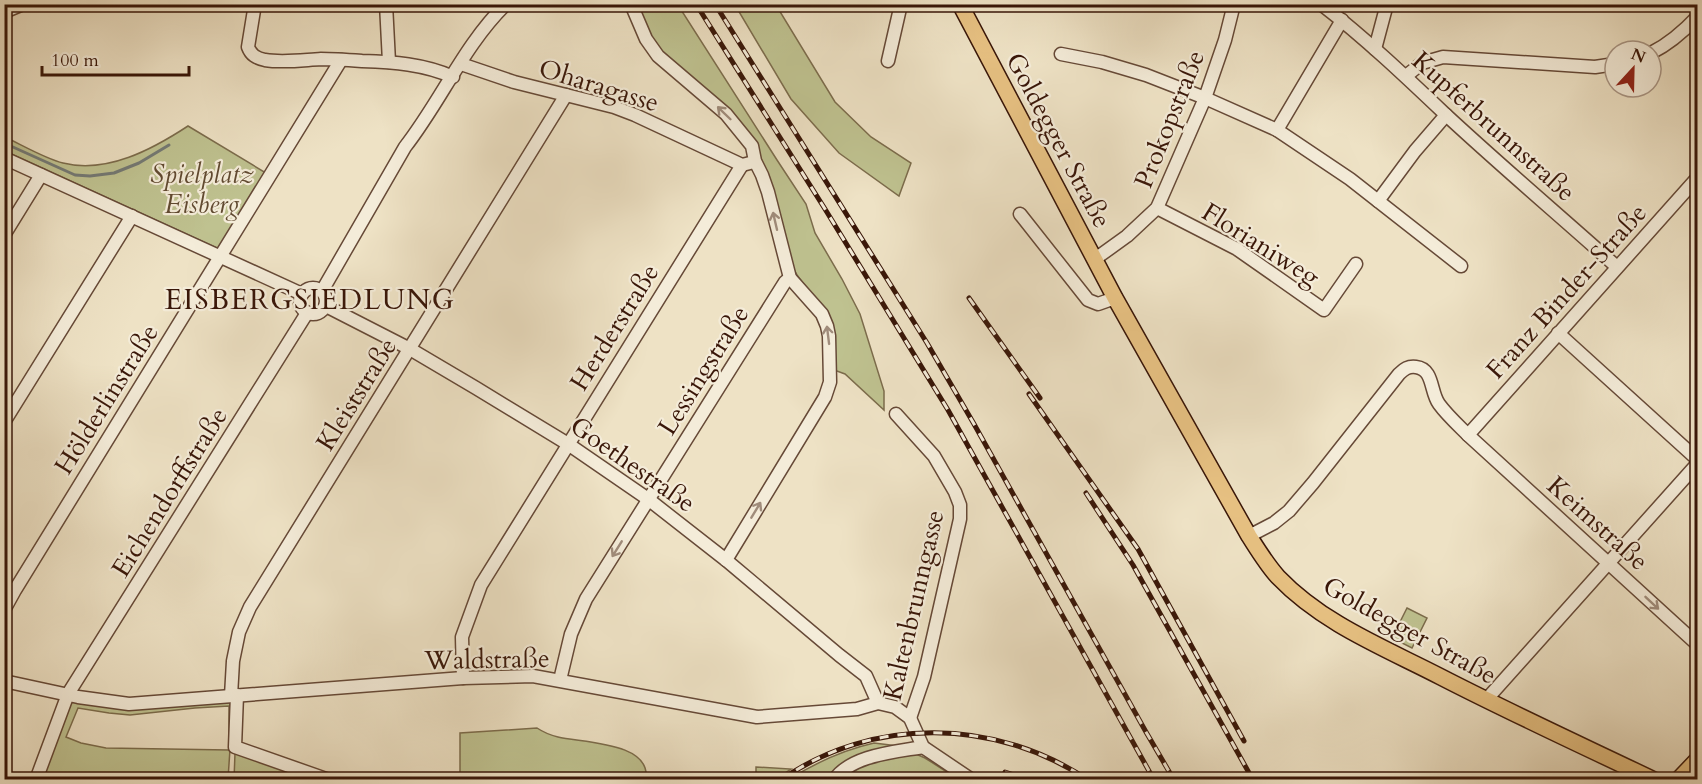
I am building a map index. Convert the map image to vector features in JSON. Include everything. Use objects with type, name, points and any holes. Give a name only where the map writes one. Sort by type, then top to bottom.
[{"type":"main road","name":"Goldegger Straße","points":[[960,4],[1115,298],[1249,536],[1278,577],[1319,612],[1355,633],[1486,700],[1654,780]]},
{"type":"main road","points":[[1678,780],[1698,759]]},
{"type":"street","points":[[4,12],[23,4]]},
{"type":"street","points":[[255,4],[248,39],[250,53],[255,57],[279,61],[388,62],[439,70],[453,77]]},
{"type":"street","points":[[386,4],[388,62]]},
{"type":"street","points":[[322,291],[405,147],[421,127],[486,27],[506,4]]},
{"type":"street","points":[[631,4],[646,39],[658,56],[726,114],[752,146],[755,161],[768,192],[790,278],[822,314],[829,336],[830,382],[825,397],[726,560]]},
{"type":"street","points":[[888,61],[901,4]]},
{"type":"street","name":"Prokopstraße","points":[[1095,259],[1127,236],[1157,208],[1205,98],[1225,40],[1234,4]]},
{"type":"street","points":[[1321,4],[1375,49]]},
{"type":"street","name":"Kupferbrunnstraße","points":[[1387,4],[1375,49],[1617,267]]},
{"type":"street","points":[[1663,47],[1698,16]]},
{"type":"street","points":[[1277,130],[1342,20]]},
{"type":"street","points":[[1061,54],[1102,62],[1146,75],[1277,130],[1326,162],[1461,266]]},
{"type":"street","points":[[1406,76],[1422,63],[1443,57],[1603,66]]},
{"type":"street","name":"Hölderlinstraße","points":[[4,610],[341,60]]},
{"type":"street","name":"Oharagasse","points":[[461,64],[513,82],[614,107],[742,165]]},
{"type":"street","name":"Kleiststraße","points":[[328,780],[235,747],[233,661],[239,632],[250,607],[566,95]]},
{"type":"street","points":[[1378,201],[1415,151],[1446,115]]},
{"type":"street","points":[[4,158],[302,294]]},
{"type":"street","points":[[742,165],[755,161]]},
{"type":"street","name":"Herderstraße","points":[[463,678],[462,637],[481,585],[742,165]]},
{"type":"street","points":[[4,235],[41,175]]},
{"type":"street","name":"Franz Binder-Straße","points":[[1468,435],[1698,177]]},
{"type":"street","name":"Florianiweg","points":[[1157,208],[1237,249],[1324,310],[1356,264]]},
{"type":"street","points":[[1020,214],[1088,300],[1098,304],[1115,298]]},
{"type":"street","points":[[4,422],[132,216]]},
{"type":"street","name":"Lessingstraße","points":[[560,680],[571,634],[586,599],[785,282],[790,278]]},
{"type":"street","points":[[313,288],[322,291],[326,298],[326,306],[318,314],[308,313],[301,305],[302,294],[313,288]]},
{"type":"street","name":"Goethestraße","points":[[326,306],[410,349],[568,444],[648,499],[726,560],[866,676],[878,703]]},
{"type":"street","name":"Eichendorffstraße","points":[[36,780],[68,694],[308,313]]},
{"type":"street","points":[[1486,700],[1698,462],[1558,333]]},
{"type":"street","name":"Keimstraße","points":[[1249,536],[1274,523],[1289,511],[1404,369],[1413,366],[1426,372],[1437,403],[1468,435],[1698,645]]},
{"type":"street","name":"Kaltenbrunngasse","points":[[896,414],[933,456],[955,492],[960,505],[960,519],[926,666],[910,718]]},
{"type":"street","name":"Waldstraße","points":[[4,681],[129,704],[463,678],[533,676],[757,717],[857,710],[878,703]]},
{"type":"street","points":[[878,703],[896,706],[910,718],[923,747],[972,780]]},
{"type":"street","points":[[834,780],[846,767],[867,759],[923,747]]},
{"type":"green space","points":[[635,5],[678,5],[806,204],[815,233],[860,314],[884,391],[884,410],[845,374],[834,370],[827,315],[790,263],[766,171],[756,146],[660,54]]},
{"type":"green space","points":[[735,5],[776,5],[835,102],[871,137],[911,163],[899,196],[839,153],[791,99]]},
{"type":"green space","name":"Spielplatz Eisberg","points":[[188,126],[266,173],[219,249],[5,151],[5,137],[56,161],[80,166],[96,165],[145,151]]},
{"type":"green space","points":[[1407,608],[1427,618],[1412,648],[1392,638]]},
{"type":"green space","points":[[229,701],[233,705],[228,779],[40,780],[70,704],[73,702]],"holes":[[[229,706],[229,750],[106,748],[81,743],[66,737],[78,708],[130,715]]]},
{"type":"green space","points":[[537,728],[558,737],[613,746],[627,751],[638,758],[645,767],[646,779],[460,779],[460,733]]},
{"type":"green space","points":[[874,743],[898,746],[830,779],[788,780],[830,758]]},
{"type":"green space","points":[[235,753],[314,780],[234,780]]},
{"type":"green space","points":[[916,754],[958,779],[838,780],[864,764],[885,758]]},
{"type":"green space","points":[[756,767],[791,769],[776,779],[748,779],[756,777]]},
{"type":"waterway","points":[[4,143],[75,175],[90,176],[114,173],[139,163],[169,145]]},
{"type":"railway","points":[[696,4],[948,410],[1154,780]]},
{"type":"railway","points":[[715,4],[927,343],[1174,780]]},
{"type":"railway","points":[[969,298],[1040,398]]},
{"type":"railway","points":[[1029,394],[1138,549],[1244,741]]},
{"type":"railway","points":[[1086,493],[1133,565],[1253,780]]},
{"type":"railway","points":[[781,780],[817,759],[854,744],[894,736],[934,733],[974,736],[1014,745],[1052,760],[1088,780]]},
{"type":"railway","points":[[1005,772],[1029,780]]},
{"type":"district","name":"EISBERGSIEDLUNG","points":[[310,299]]}]
